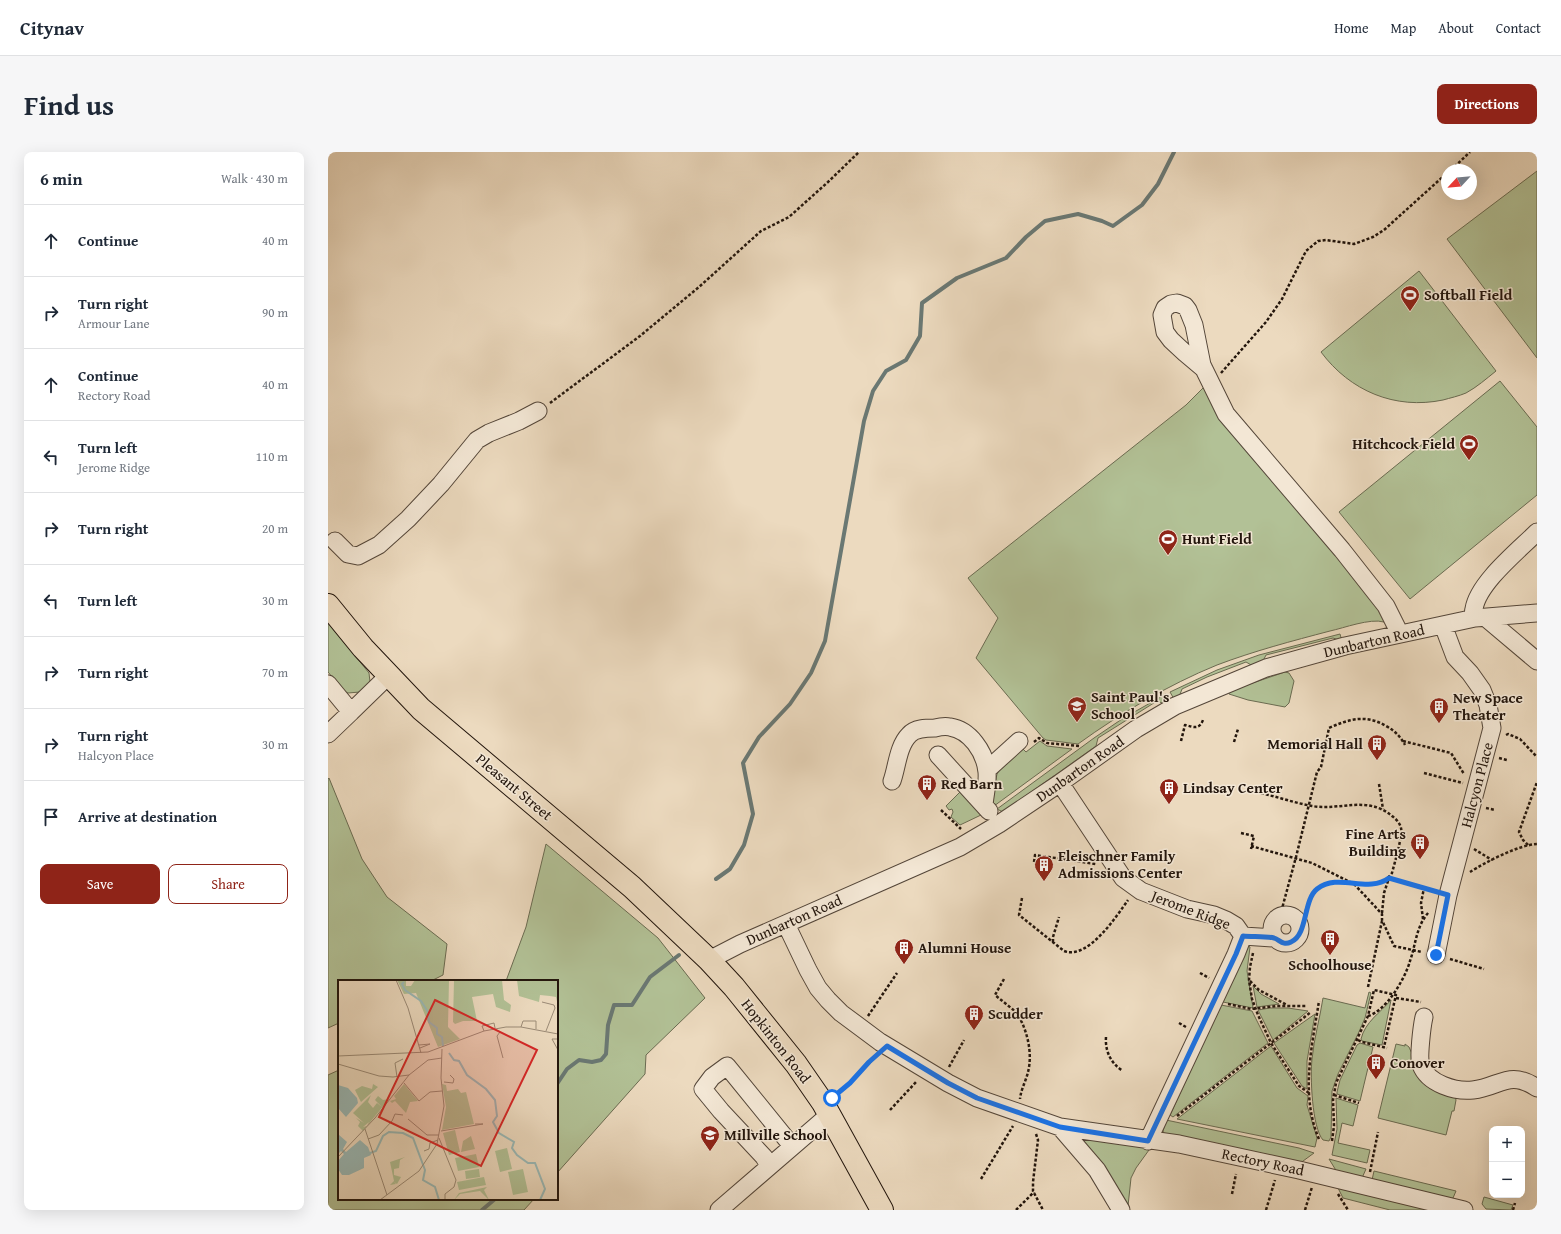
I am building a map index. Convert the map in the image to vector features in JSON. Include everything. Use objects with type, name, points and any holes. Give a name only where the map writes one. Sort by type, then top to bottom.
[{"type":"main road","name":"Pleasant Street","points":[[328,605],[388,676],[421,709],[632,887],[710,960]]},
{"type":"main road","name":"Hopkinton Road","points":[[710,960],[792,1059],[819,1098],[830,1106],[882,1210]]},
{"type":"street","points":[[1208,376],[1226,414],[1342,550],[1386,606],[1400,634]]},
{"type":"street","points":[[335,541],[348,554],[358,556],[379,545],[408,519],[441,484],[477,440],[538,411]]},
{"type":"street","points":[[1537,532],[1481,590],[1474,609],[1480,618],[1537,661]]},
{"type":"street","name":"Dunbarton Road","points":[[710,960],[740,944],[960,847],[999,824],[1136,729],[1175,706],[1266,668],[1345,646],[1480,618],[1537,613]]},
{"type":"street","name":"Halcyon Place","points":[[1430,954],[1462,841],[1474,786],[1492,728],[1488,705],[1482,690],[1470,673],[1455,657],[1444,625]]},
{"type":"street","points":[[328,734],[388,676]]},
{"type":"street","points":[[328,684],[351,712]]},
{"type":"street","points":[[892,781],[904,741],[912,732],[924,729],[950,727],[968,736],[980,751],[986,770],[984,805]]},
{"type":"street","points":[[986,770],[1025,743]]},
{"type":"street","points":[[938,755],[984,805],[999,824]]},
{"type":"street","name":"Jerome Ridge","points":[[1060,783],[1123,878],[1137,888],[1187,909],[1214,915],[1226,920],[1248,936],[1236,954],[1148,1141]]},
{"type":"street","points":[[1248,936],[1274,938],[1283,943],[1288,943],[1296,939],[1300,930],[1300,926],[1295,918],[1287,915],[1280,916],[1274,920],[1271,928],[1274,938]]},
{"type":"street","name":"Rectory Road","points":[[786,924],[818,988],[841,1013],[859,1028],[887,1046],[977,1098],[1060,1127],[1148,1141],[1179,1144],[1366,1186],[1464,1210]]},
{"type":"street","points":[[1424,1017],[1421,1032],[1421,1065],[1430,1077],[1444,1085],[1461,1090],[1475,1090],[1515,1078],[1537,1088]]},
{"type":"street","points":[[769,1166],[764,1158],[720,1111],[703,1089],[712,1077],[727,1066],[792,1146]]},
{"type":"street","points":[[719,1210],[792,1146],[830,1106]]},
{"type":"street","points":[[1060,1127],[1098,1170],[1121,1210]]},
{"type":"path","points":[[538,411],[640,336],[699,287],[761,231],[789,217],[859,152]]},
{"type":"path","points":[[1457,164],[1470,152]]},
{"type":"path","points":[[1208,376],[1266,322],[1282,299],[1306,251],[1318,241],[1326,240],[1354,244],[1373,237],[1384,230],[1441,178]]},
{"type":"path","points":[[1280,916],[1317,772],[1321,766],[1329,728],[1348,721],[1369,718],[1376,720],[1393,730],[1400,736],[1405,745]]},
{"type":"path","points":[[1181,741],[1185,725],[1196,728],[1200,727],[1204,720]]},
{"type":"path","points":[[1234,742],[1238,728]]},
{"type":"path","points":[[1501,740],[1508,734],[1517,736],[1537,757]]},
{"type":"path","points":[[1025,743],[1039,738],[1047,743],[1079,746]]},
{"type":"path","points":[[1403,741],[1451,753],[1474,786]]},
{"type":"path","points":[[1424,773],[1474,786]]},
{"type":"path","points":[[1528,845],[1523,840],[1519,832],[1537,782]]},
{"type":"path","points":[[1379,784],[1383,810]]},
{"type":"path","points":[[1205,787],[1222,792]]},
{"type":"path","points":[[1261,793],[1309,806],[1326,807],[1358,804],[1377,807],[1396,819],[1402,830],[1392,873],[1384,893],[1382,920],[1368,987]]},
{"type":"path","points":[[941,810],[960,827],[962,831]]},
{"type":"path","points":[[1241,833],[1254,836],[1251,847],[1296,857],[1312,863],[1354,884],[1366,895],[1382,914]]},
{"type":"path","points":[[1462,841],[1493,860]]},
{"type":"path","points":[[1368,1016],[1375,1014],[1393,994],[1405,974],[1423,918],[1448,890],[1493,860],[1528,845],[1536,844]]},
{"type":"path","points":[[1397,853],[1403,854]]},
{"type":"path","points":[[1034,862],[1035,855],[1116,867]]},
{"type":"path","points":[[1300,930],[1310,900],[1317,889],[1329,883],[1343,882],[1354,884],[1377,884],[1389,878],[1424,888],[1448,890]]},
{"type":"path","points":[[1022,898],[1019,915],[1067,952],[1079,951],[1089,946],[1100,936],[1137,888]]},
{"type":"path","points":[[1423,918],[1421,903],[1424,888]]},
{"type":"path","points":[[1053,942],[1059,917]]},
{"type":"path","points":[[1382,920],[1394,946],[1430,954]]},
{"type":"path","points":[[1248,936],[1253,957],[1250,967],[1250,980],[1252,999],[1255,1009],[1271,1043],[1299,1086],[1309,1093]]},
{"type":"path","points":[[1465,964],[1484,969]]},
{"type":"path","points":[[859,1028],[897,973]]},
{"type":"path","points":[[1004,979],[995,995],[1019,1016],[1023,1022],[1029,1046],[1029,1072],[1020,1097],[1020,1105]]},
{"type":"path","points":[[1250,980],[1259,990],[1290,1006]]},
{"type":"path","points":[[1332,1141],[1336,1083],[1342,1068],[1358,1040],[1368,1016],[1374,990],[1396,995],[1385,1048],[1358,1040]]},
{"type":"path","points":[[1214,1001],[1251,1009],[1306,1006]]},
{"type":"path","points":[[1319,1001],[1311,1051],[1309,1093],[1310,1107],[1319,1139]]},
{"type":"path","points":[[1172,1119],[1311,1012]]},
{"type":"path","points":[[1106,1036],[1106,1046],[1110,1059],[1116,1067],[1123,1071]]},
{"type":"path","points":[[942,1079],[964,1040]]},
{"type":"path","points":[[830,1106],[869,1062],[887,1046]]},
{"type":"path","points":[[890,1110],[927,1070]]},
{"type":"path","points":[[1334,1095],[1359,1103]]},
{"type":"path","points":[[1034,1118],[1038,1140],[1033,1182],[1034,1192],[1043,1210]]},
{"type":"path","points":[[981,1180],[1016,1120]]},
{"type":"path","points":[[1366,1186],[1378,1132]]},
{"type":"path","points":[[1232,1194],[1236,1174]]},
{"type":"path","points":[[1266,1210],[1275,1180]]},
{"type":"path","points":[[1305,1210],[1313,1185]]},
{"type":"path","points":[[1016,1210],[1034,1192]]},
{"type":"path","points":[[1513,1210],[1515,1203]]},
{"type":"green space","points":[[1537,171],[1537,358],[1447,239]]},
{"type":"green space","name":"Softball Field","points":[[1419,271],[1496,371],[1478,386],[1463,394],[1443,400],[1408,402],[1375,394],[1360,387],[1333,366],[1321,352]]},
{"type":"green space","name":"Hitchcock Field","points":[[1500,381],[1537,427],[1537,495],[1410,599],[1339,512]]},
{"type":"green space","name":"Hunt Field","points":[[1206,385],[1369,593],[1383,617],[1384,622],[1372,621],[1357,624],[1273,646],[1231,660],[1181,681],[1111,721],[1078,744],[1046,740],[976,658],[998,618],[968,578],[1186,405]]},
{"type":"green space","points":[[328,622],[369,673],[370,682],[360,692],[348,693],[344,691],[328,672]]},
{"type":"green space","points":[[1340,634],[1342,641],[1333,638],[1266,655],[1262,663],[1253,666],[1246,662],[1207,677],[1182,689],[1179,697],[1174,699],[1170,692],[1217,670],[1259,655]]},
{"type":"green space","points":[[1285,672],[1289,673],[1294,681],[1289,703],[1285,707],[1248,700],[1229,694],[1229,691]]},
{"type":"green space","points":[[1166,694],[1170,701],[1165,704],[1157,701],[1098,738],[1096,746],[1003,812],[997,809],[1094,738],[1122,719]]},
{"type":"green space","points":[[1040,741],[1047,746],[1072,749],[994,806],[992,798],[997,774],[1001,768],[1023,749],[1026,752]]},
{"type":"green space","points":[[329,778],[362,859],[387,897],[447,944],[443,975],[433,980],[338,980],[338,1023],[328,1028]]},
{"type":"green space","points":[[960,792],[978,809],[981,815],[960,825],[951,817],[953,812],[952,809],[949,810],[946,806]]},
{"type":"green space","points":[[546,844],[658,938],[705,998],[646,1055],[645,1074],[558,1172],[558,980],[506,980],[526,927]]},
{"type":"green space","points":[[1247,945],[1250,947],[1247,971],[1253,1008],[1223,1002]]},
{"type":"green space","points":[[1253,986],[1261,994],[1279,1004],[1257,1007]]},
{"type":"green space","points":[[1369,992],[1371,993],[1365,1018],[1338,1074],[1332,1091],[1331,1137],[1329,1141],[1323,1140],[1319,1134],[1314,1114],[1311,1067],[1323,998],[1365,1008]]},
{"type":"green space","points":[[1391,1000],[1382,1045],[1362,1041],[1361,1039],[1363,1033],[1373,1018]]},
{"type":"green space","points":[[1221,1005],[1252,1011],[1268,1043],[1173,1117],[1170,1115]]},
{"type":"green space","points":[[1288,1008],[1308,1011],[1273,1040],[1258,1010]]},
{"type":"green space","points":[[1315,1014],[1307,1061],[1307,1089],[1302,1086],[1274,1043]]},
{"type":"green space","points":[[1360,1043],[1373,1047],[1360,1101],[1337,1094],[1337,1092],[1340,1080],[1357,1045]]},
{"type":"green space","points":[[1396,1044],[1405,1046],[1405,1044],[1409,1047],[1416,1063],[1455,1096],[1456,1100],[1454,1111],[1452,1111],[1446,1135],[1378,1118]]},
{"type":"green space","points":[[1271,1046],[1297,1088],[1308,1096],[1307,1105],[1317,1138],[1315,1147],[1177,1119]]},
{"type":"green space","points":[[338,1070],[338,1200],[533,1200],[524,1210],[328,1210],[328,1075]]},
{"type":"green space","points":[[1336,1098],[1358,1105],[1353,1126],[1342,1123],[1338,1143],[1370,1150],[1367,1163],[1332,1155],[1337,1129]]},
{"type":"green space","points":[[1166,1120],[1299,1148],[1314,1153],[1299,1164],[1165,1135],[1163,1131]]},
{"type":"green space","points":[[1087,1136],[1148,1146],[1149,1150],[1136,1168],[1131,1178],[1128,1206],[1107,1173],[1082,1141]]},
{"type":"green space","points":[[1329,1159],[1366,1169],[1362,1178],[1337,1172]]},
{"type":"green space","points":[[1374,1171],[1456,1191],[1451,1199],[1372,1180]]},
{"type":"green space","points":[[1337,1186],[1439,1210],[1390,1210],[1343,1198]]},
{"type":"green space","points":[[1484,1197],[1513,1205],[1511,1210],[1486,1209],[1482,1204]]},
{"type":"waterway","points":[[716,879],[730,869],[744,845],[753,814],[743,763],[759,737],[790,704],[811,673],[825,641],[864,421],[873,391],[886,371],[906,360],[920,336],[922,303],[957,278],[1006,258],[1026,237],[1045,221],[1078,214],[1113,226],[1142,205],[1158,184],[1174,152]]},
{"type":"waterway","points":[[558,1082],[567,1069],[579,1060],[592,1062],[601,1060],[606,1054],[608,1025],[614,1005],[632,1005],[650,977],[679,955]]},
{"type":"waterway","points":[[482,1210],[494,1200]]},
{"type":"place","name":"Softball Field","points":[[1410,312]]},
{"type":"place","name":"Hitchcock Field","points":[[1469,461]]},
{"type":"place","name":"Hunt Field","points":[[1168,556]]},
{"type":"place","name":"Saint Paul's School","points":[[1077,723]]},
{"type":"place","name":"New Space Theater","points":[[1439,724]]},
{"type":"place","name":"Memorial Hall","points":[[1377,761]]},
{"type":"place","name":"Red Barn","points":[[927,801]]},
{"type":"place","name":"Lindsay Center","points":[[1169,805]]},
{"type":"place","name":"Fine Arts Building","points":[[1420,860]]},
{"type":"place","name":"Fleischner Family Admissions Center","points":[[1044,882]]},
{"type":"place","name":"Schoolhouse","points":[[1330,956]]},
{"type":"place","name":"Alumni House","points":[[904,965]]},
{"type":"place","name":"Scudder","points":[[974,1031]]},
{"type":"place","name":"Conover","points":[[1376,1080]]},
{"type":"place","name":"Millville School","points":[[710,1152]]},
{"type":"route","points":[[832,1098],[850,1083],[869,1062],[887,1046],[948,1083],[977,1098],[1060,1127],[1148,1141],[1236,954],[1243,936],[1274,938],[1283,943],[1292,942],[1299,935],[1308,904],[1312,895],[1317,889],[1329,883],[1343,882],[1367,885],[1384,882],[1389,878],[1448,895],[1436,955]]}]
